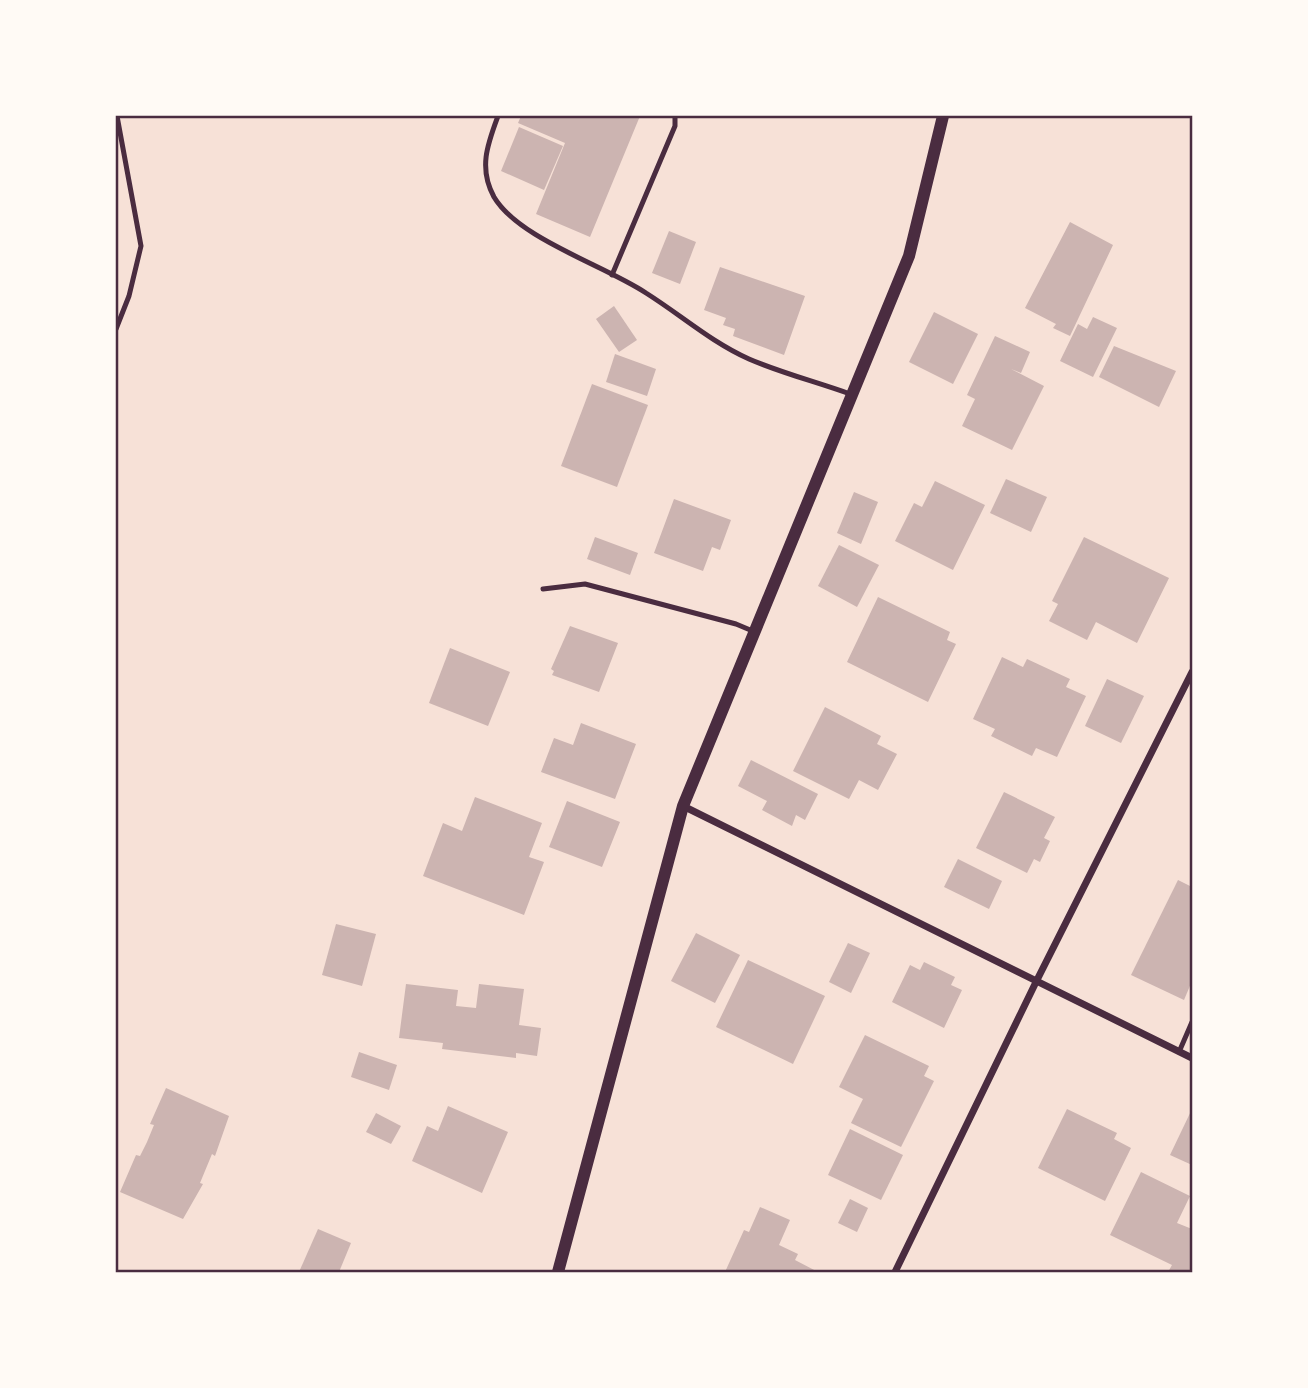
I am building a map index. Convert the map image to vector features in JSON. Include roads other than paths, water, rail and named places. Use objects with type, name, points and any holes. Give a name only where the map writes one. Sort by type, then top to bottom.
[{"type":"street","points":[[558,1272],[683,806],[850,394],[909,256],[943,116]]},
{"type":"street","points":[[895,1272],[1035,982],[1192,672]]},
{"type":"street","points":[[683,806],[1192,1058]]},
{"type":"lane","points":[[116,329],[129,296],[141,246],[117,116]]},
{"type":"lane","points":[[498,116],[484,156],[493,194],[506,214],[532,232],[645,291],[717,343],[751,360],[850,394]]},
{"type":"lane","points":[[612,275],[675,126],[676,116]]},
{"type":"lane","points":[[543,589],[584,584],[699,614],[755,632]]},
{"type":"lane","points":[[1179,1052],[1192,1022]]}]
